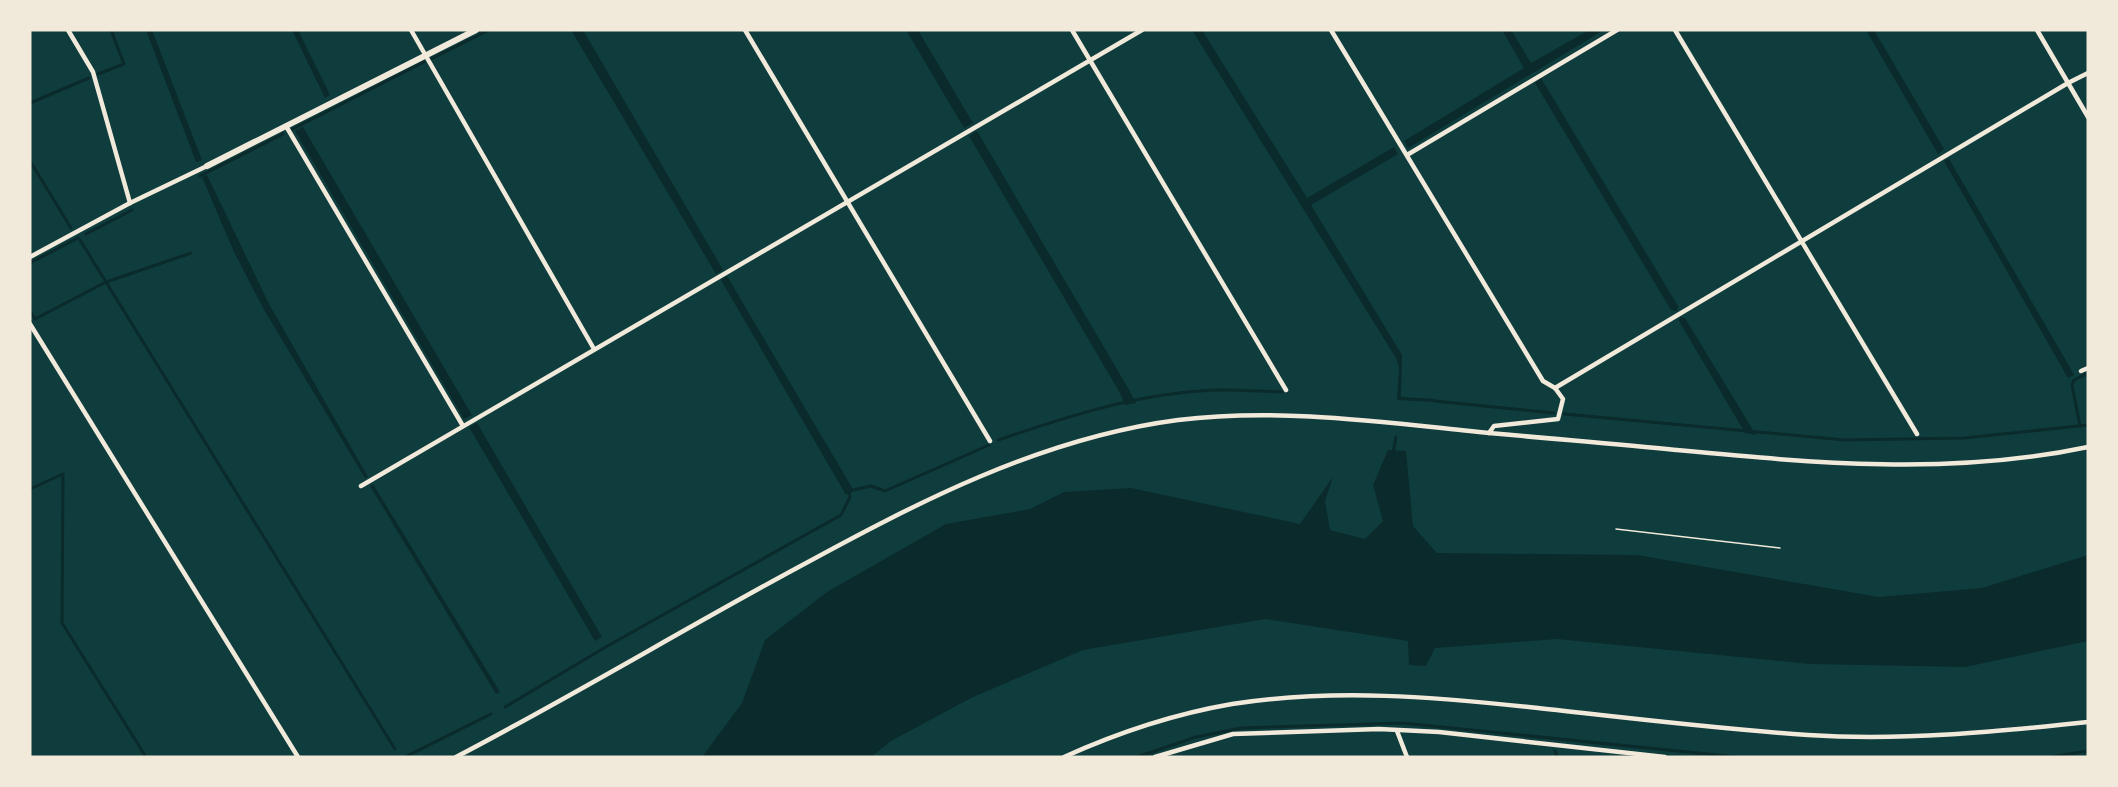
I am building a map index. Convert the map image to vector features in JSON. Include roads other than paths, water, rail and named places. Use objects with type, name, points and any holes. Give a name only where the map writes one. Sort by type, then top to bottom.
[{"type":"street","points":[[68,30],[93,72],[130,203]]},
{"type":"street","points":[[411,30],[594,349]]},
{"type":"street","points":[[30,257],[130,203],[476,30]]},
{"type":"street","points":[[745,30],[990,441]]},
{"type":"street","points":[[1072,30],[1286,390]]},
{"type":"street","points":[[361,486],[1142,30]]},
{"type":"street","points":[[1331,30],[1543,381],[1555,388],[1563,399],[1558,418],[1494,426],[1489,433]]},
{"type":"street","points":[[1407,155],[1617,30]]},
{"type":"street","points":[[1675,30],[1917,434]]},
{"type":"street","points":[[2037,30],[2088,117]]},
{"type":"street","points":[[1555,388],[2068,82],[2088,73]]},
{"type":"street","points":[[286,126],[463,426]]},
{"type":"street","points":[[30,324],[298,757]]},
{"type":"street","points":[[2080,371],[2088,368]]},
{"type":"street","points":[[456,757],[843,543],[960,485],[1047,450],[1143,426],[1222,416],[1372,420],[1824,464],[1928,465],[2018,459],[2088,447]]},
{"type":"street","points":[[1064,757],[1136,728],[1180,716],[1231,705],[1338,695],[1446,699],[1809,735],[1890,738],[1977,734],[2088,722]]},
{"type":"street","points":[[1397,731],[1407,757]]},
{"type":"street","points":[[1155,757],[1233,734],[1397,731],[1439,732],[1665,757]]},
{"type":"water","points":[[146,30],[152,30],[202,160],[196,162]]},
{"type":"water","points":[[292,30],[298,30],[330,95],[325,98]]},
{"type":"water","points":[[571,30],[583,30],[723,270],[716,274]]},
{"type":"water","points":[[906,30],[918,30],[973,123],[964,128]]},
{"type":"water","points":[[1192,30],[1202,30],[1307,198],[1394,147],[1398,154],[1311,205],[1402,355],[1401,397],[1436,399],[1435,402],[1397,400],[1399,368],[1396,358]]},
{"type":"water","points":[[1502,30],[1511,30],[1531,63],[1589,30],[1604,30],[1408,148],[1404,141],[1524,68]]},
{"type":"water","points":[[1866,30],[1874,30],[1944,149],[1938,154]]},
{"type":"water","points":[[1541,78],[1678,306],[1677,311],[1671,310],[1535,83]]},
{"type":"water","points":[[303,127],[472,415],[464,419],[295,131]]},
{"type":"water","points":[[977,131],[1136,403],[1125,405],[969,136]]},
{"type":"water","points":[[1949,159],[2074,375],[2068,378],[1944,161]]},
{"type":"water","points":[[207,175],[269,304],[368,477],[365,478],[263,308],[234,252],[202,177]]},
{"type":"water","points":[[727,276],[854,491],[846,495],[721,280]]},
{"type":"water","points":[[1680,317],[1685,318],[1756,435],[1745,433],[1679,321]]},
{"type":"water","points":[[477,423],[602,637],[595,641],[469,427]]},
{"type":"water","points":[[1388,450],[1406,451],[1413,526],[1437,553],[1637,555],[1879,597],[1982,588],[2088,555],[2088,641],[1965,667],[1810,664],[1557,639],[1435,648],[1426,666],[1409,665],[1408,641],[1265,619],[1083,650],[971,698],[891,741],[871,757],[702,757],[742,703],[765,640],[827,592],[946,524],[1030,509],[1064,492],[1131,488],[1300,524],[1333,477],[1325,501],[1330,530],[1365,539],[1383,521],[1373,485]]},
{"type":"water","points":[[373,484],[500,692],[496,694],[370,486]]},
{"type":"waterway","points":[[98,74],[124,64],[111,30]]},
{"type":"waterway","points":[[431,59],[489,30]]},
{"type":"waterway","points":[[291,130],[424,62]]},
{"type":"waterway","points":[[30,103],[89,78]]},
{"type":"waterway","points":[[200,176],[283,134]]},
{"type":"waterway","points":[[30,161],[71,228]]},
{"type":"waterway","points":[[86,234],[132,210]]},
{"type":"waterway","points":[[30,263],[78,238]]},
{"type":"waterway","points":[[80,240],[395,749]]},
{"type":"waterway","points":[[30,311],[35,319],[106,282],[191,253]]},
{"type":"waterway","points":[[2080,426],[2072,385],[2074,380],[2088,373]]},
{"type":"waterway","points":[[998,440],[1072,416],[1148,398],[1209,390],[1282,392]]},
{"type":"waterway","points":[[1435,401],[1554,413]]},
{"type":"waterway","points":[[1564,414],[1845,440],[1964,438],[2088,425]]},
{"type":"waterway","points":[[1393,453],[1396,437]]},
{"type":"waterway","points":[[505,707],[604,648],[841,515],[850,497],[849,491],[871,486],[885,491],[989,445]]},
{"type":"waterway","points":[[30,489],[63,474],[62,623],[146,757]]},
{"type":"waterway","points":[[405,757],[491,714]]},
{"type":"waterway","points":[[1137,757],[1196,737],[1241,728],[1402,723],[1737,757]]},
{"type":"waterway","points":[[1555,751],[1557,757]]},
{"type":"waterway","points":[[2050,757],[2088,751]]}]
